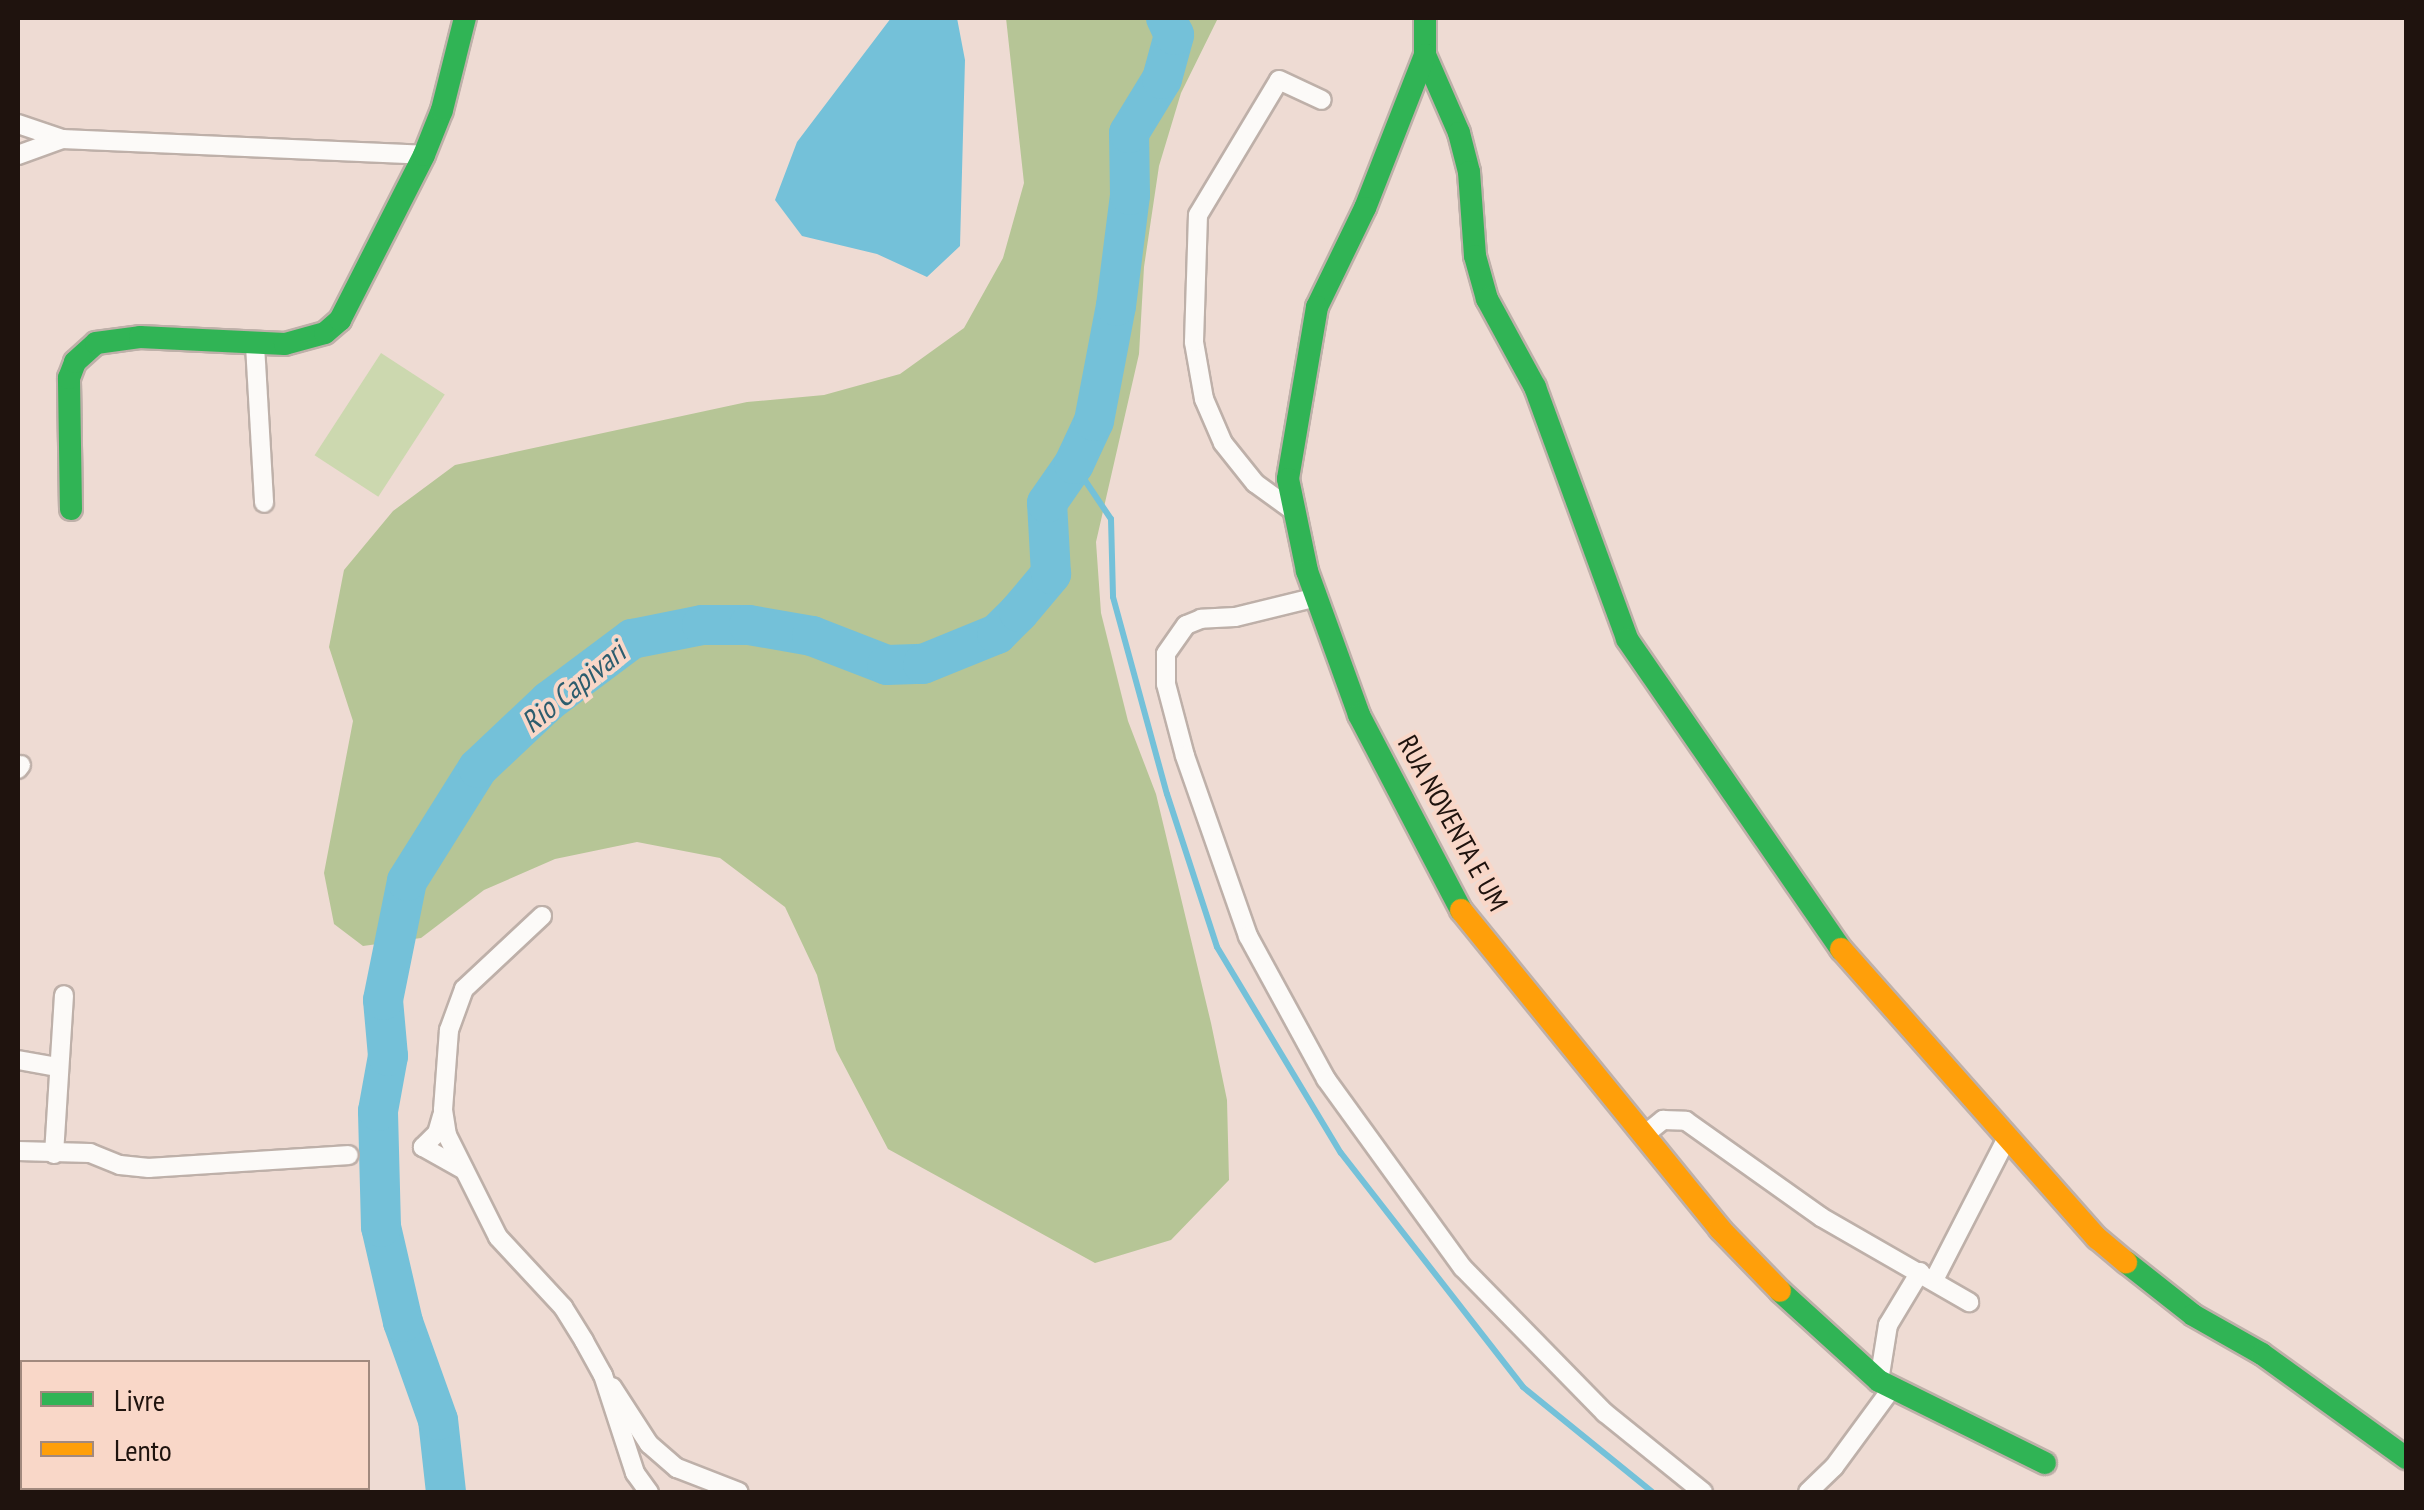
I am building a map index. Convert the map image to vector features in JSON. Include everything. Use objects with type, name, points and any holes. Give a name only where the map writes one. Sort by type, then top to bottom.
[{"type":"street","points":[[70,508],[66,397],[69,378],[84,352],[108,339],[140,337],[255,345],[309,339],[340,320],[353,302],[424,155],[442,110],[464,18]]},
{"type":"street","points":[[1425,18],[1425,55],[1459,133],[1469,172],[1475,256],[1488,299],[1535,388],[1626,640],[1840,948],[2097,1238],[2193,1315],[2262,1354],[2406,1458]]},
{"type":"street","name":"RUA NOVENTA E UM","points":[[1425,55],[1365,208],[1317,307],[1288,480],[1317,597],[1359,714],[1462,911],[1720,1229],[1808,1320],[1886,1384],[2045,1462]]},
{"type":"street","points":[[1295,512],[1244,470],[1223,443],[1204,399],[1194,342],[1198,214],[1278,80],[1322,100]]},
{"type":"street","points":[[18,124],[62,139],[424,155]]},
{"type":"street","points":[[18,155],[62,139]]},
{"type":"street","points":[[255,345],[264,503]]},
{"type":"street","points":[[1317,597],[1235,617],[1201,619],[1186,626],[1166,654],[1166,684],[1185,756],[1248,936],[1326,1079],[1463,1268],[1605,1412],[1703,1492]]},
{"type":"street","points":[[465,1170],[423,1147],[436,1133],[443,1110],[449,1030],[464,990],[496,955],[542,916]]},
{"type":"street","points":[[54,1154],[56,1067],[64,995]]},
{"type":"street","points":[[18,1060],[56,1067]]},
{"type":"street","points":[[443,1110],[447,1134],[498,1237],[563,1307],[602,1375],[649,1444],[677,1468],[739,1492]]},
{"type":"street","points":[[1642,1136],[1662,1120],[1686,1121],[1821,1217],[1892,1262],[1927,1275],[1969,1302]]},
{"type":"street","points":[[1808,1492],[1834,1467],[1886,1384],[1888,1325],[1927,1275],[2008,1136]]},
{"type":"street","points":[[18,1151],[90,1153],[120,1165],[148,1168],[348,1155]]},
{"type":"street","points":[[602,1375],[635,1473],[649,1492]]},
{"type":"green space","points":[[1006,18],[1218,18],[1181,93],[1159,166],[1144,267],[1139,354],[1096,542],[1101,613],[1128,721],[1156,794],[1211,1023],[1227,1100],[1229,1180],[1171,1240],[1095,1263],[888,1149],[836,1050],[817,975],[785,907],[720,858],[637,842],[555,859],[484,890],[421,938],[363,946],[334,924],[324,873],[353,721],[329,647],[344,570],[393,511],[455,465],[747,402],[824,395],[900,374],[964,328],[1003,258],[1024,183]]},
{"type":"green space","points":[[381,353],[445,394],[378,497],[315,455]]},
{"type":"water","points":[[891,18],[957,18],[965,60],[960,246],[927,277],[877,254],[802,236],[775,200],[797,142]]},
{"type":"waterway","name":"Rio Capivari","points":[[446,1492],[438,1420],[403,1322],[381,1227],[378,1111],[388,1056],[383,1000],[407,881],[478,768],[549,701],[632,639],[702,625],[749,625],[812,636],[887,665],[923,664],[997,634],[1019,612],[1051,574],[1047,503],[1074,464],[1094,421],[1116,306],[1130,195],[1129,133],[1162,79],[1174,35],[1166,18]]},
{"type":"waterway","points":[[1074,464],[1111,519],[1113,597],[1167,794],[1217,947],[1341,1153],[1523,1387],[1652,1492]]},
{"type":"traffic: fast","points":[[71,509],[69,378],[75,362],[96,343],[140,337],[285,344],[325,333],[340,320],[424,155],[442,110],[465,18]]},
{"type":"traffic: fast","points":[[1425,18],[1425,55],[1459,133],[1469,172],[1475,256],[1487,299],[1535,387],[1627,639],[1841,949]]},
{"type":"traffic: fast","points":[[1425,55],[1365,208],[1317,307],[1288,479],[1307,571],[1359,715],[1461,910]]},
{"type":"traffic: fast","points":[[2126,1262],[2193,1315],[2262,1354],[2406,1458]]},
{"type":"traffic: fast","points":[[1780,1291],[1879,1381],[2045,1463]]},
{"type":"traffic: slow","points":[[1461,910],[1720,1229],[1780,1291]]},
{"type":"traffic: slow","points":[[1841,949],[2097,1238],[2126,1262]]}]
